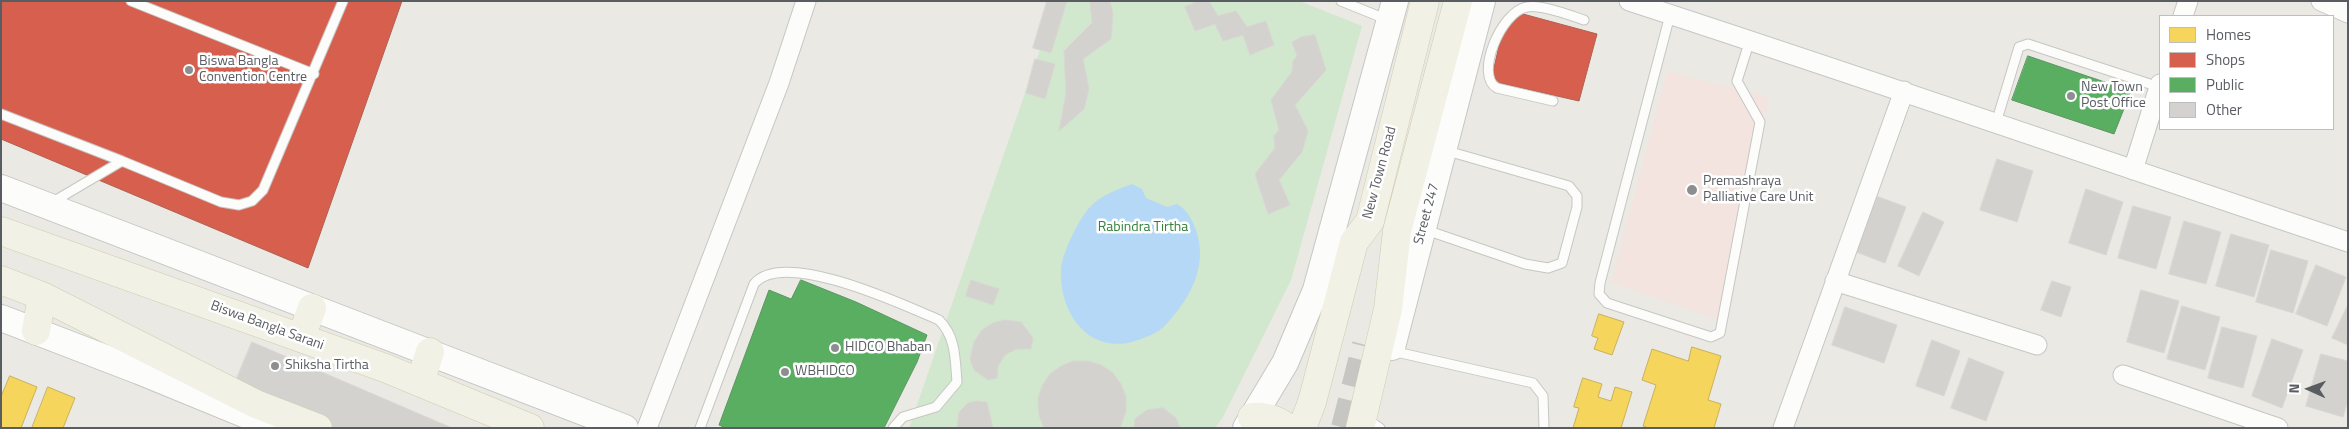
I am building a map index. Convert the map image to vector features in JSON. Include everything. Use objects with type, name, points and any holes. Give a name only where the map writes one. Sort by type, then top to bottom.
[{"type":"main road","name":"New Town Road","points":[[1302,428],[1312,402],[1354,242],[1370,221],[1424,1]]},
{"type":"main road","points":[[1372,427],[1388,309],[1410,230],[1458,1]]},
{"type":"main road","points":[[1352,288],[1370,221]]},
{"type":"main road","points":[[1380,295],[1410,230]]},
{"type":"main road","name":"Biswa Bangla Sarani","points":[[1,231],[420,382],[530,428]]},
{"type":"main road","points":[[1,280],[42,296],[260,420],[318,428]]},
{"type":"main road","points":[[36,331],[42,296]]},
{"type":"main road","points":[[301,338],[312,308]]},
{"type":"main road","points":[[420,382],[430,352]]},
{"type":"main road","points":[[1249,423],[1263,416],[1276,419],[1288,428]]},
{"type":"street","points":[[647,428],[779,83],[806,1]]},
{"type":"street","name":"Street 247","points":[[1372,427],[1391,350],[1410,230],[1444,150],[1480,54],[1482,1]]},
{"type":"street","points":[[1629,1],[1663,9],[2348,242]]},
{"type":"street","points":[[2183,15],[2188,1]]},
{"type":"street","points":[[2321,1],[2348,13]]},
{"type":"street","points":[[1249,423],[1285,363],[1316,290],[1393,11]]},
{"type":"street","points":[[2133,170],[2159,89]]},
{"type":"street","points":[[1783,428],[1834,281],[1904,91]]},
{"type":"street","points":[[1,188],[624,428]]},
{"type":"street","points":[[1834,281],[2037,345]]},
{"type":"street","points":[[1,318],[260,420]]},
{"type":"street","points":[[2123,375],[2278,428]]},
{"type":"lane","points":[[131,1],[314,74]]},
{"type":"lane","points":[[1,114],[221,202],[239,205],[252,201],[263,190],[314,74],[343,1]]},
{"type":"lane","points":[[1340,1],[1393,11]]},
{"type":"lane","points":[[1553,101],[1491,85],[1480,54],[1511,13],[1527,6],[1548,9],[1584,20]]},
{"type":"lane","points":[[1663,9],[1599,294],[1606,303],[1711,336],[1720,333],[1760,122],[1737,81],[1750,40]]},
{"type":"lane","points":[[1996,123],[2019,48],[2028,44],[2159,86]]},
{"type":"lane","points":[[1410,230],[1525,264],[1548,268],[1562,263],[1577,207],[1577,196],[1569,186],[1444,150]]},
{"type":"lane","points":[[48,205],[122,161]]},
{"type":"lane","points":[[701,427],[754,284],[760,277],[776,273],[813,275],[852,284],[939,320],[949,330],[953,340],[957,382],[936,407],[903,417],[894,428]]},
{"type":"lane","points":[[1391,350],[1533,383],[1543,396],[1544,428]]},
{"type":"shaded area","name":"Premashraya Palliative Care Unit","points":[[1667,71],[1769,97],[1717,319],[1611,283]]},
{"type":"green space","name":"Rabindra Tirtha","points":[[1057,1],[1299,1],[1362,26],[1291,280],[1223,417],[1215,428],[909,428]]},
{"type":"water","points":[[1132,184],[1142,189],[1146,198],[1167,207],[1177,204],[1187,213],[1199,239],[1198,272],[1186,298],[1175,314],[1159,331],[1138,340],[1121,344],[1106,343],[1092,337],[1081,328],[1072,316],[1062,287],[1062,263],[1071,238],[1080,220],[1089,208],[1104,196]]},
{"type":"building: Homes","points":[[1599,314],[1624,322],[1612,355],[1594,349],[1598,338],[1592,336]]},
{"type":"building: Homes","points":[[1692,347],[1721,356],[1708,400],[1721,404],[1714,428],[1649,428],[1643,426],[1656,385],[1642,380],[1652,349],[1688,361]]},
{"type":"building: Homes","points":[[10,376],[37,387],[21,428],[1,428],[1,397]]},
{"type":"building: Homes","points":[[1583,378],[1602,384],[1598,397],[1611,401],[1615,387],[1632,392],[1621,428],[1573,428],[1579,408],[1574,407]]},
{"type":"building: Homes","points":[[48,387],[75,398],[63,428],[32,428]]},
{"type":"building: Shops","name":"Biswa Bangla Convention Centre","points":[[1,1],[402,1],[308,268],[1,139]]},
{"type":"building: Shops","points":[[1523,14],[1597,34],[1579,101],[1491,81],[1501,37],[1514,18]]},
{"type":"building: Public","name":"New Town Post Office","points":[[2028,56],[2131,91],[2114,134],[2012,100]]},
{"type":"building: Public","name":"HIDCO Bhaban","points":[[801,280],[856,302],[927,335],[917,362],[884,428],[726,428],[719,425],[769,290],[791,299]]},
{"type":"building: Other","points":[[1047,1],[1067,1],[1051,53],[1033,48]]},
{"type":"building: Other","points":[[1090,1],[1110,1],[1113,14],[1111,39],[1083,59],[1089,89],[1084,109],[1059,131],[1066,93],[1064,51],[1092,23]]},
{"type":"building: Other","points":[[1199,1],[1209,1],[1218,16],[1236,11],[1247,27],[1266,21],[1274,45],[1250,55],[1243,35],[1223,41],[1215,24],[1195,31],[1185,7]]},
{"type":"building: Other","points":[[1315,35],[1326,70],[1295,105],[1308,131],[1302,152],[1279,180],[1290,205],[1268,214],[1255,174],[1275,148],[1274,136],[1279,130],[1271,100],[1292,72],[1293,61],[1297,56],[1292,42],[1301,37]]},
{"type":"building: Other","points":[[1035,59],[1055,64],[1045,99],[1026,93]]},
{"type":"building: Other","points":[[1997,159],[2033,171],[2017,222],[1980,210]]},
{"type":"building: Other","points":[[2086,189],[2123,202],[2106,255],[2069,243]]},
{"type":"building: Other","points":[[1876,196],[1906,207],[1885,263],[1856,252]]},
{"type":"building: Other","points":[[2133,206],[2171,217],[2156,269],[2118,258]]},
{"type":"building: Other","points":[[1923,212],[1944,222],[1919,276],[1898,266]]},
{"type":"building: Other","points":[[2184,221],[2221,232],[2206,284],[2169,274]]},
{"type":"building: Other","points":[[2231,234],[2269,245],[2254,297],[2216,286]]},
{"type":"building: Other","points":[[2271,250],[2308,261],[2293,313],[2256,302]]},
{"type":"building: Other","points":[[2316,265],[2346,277],[2327,326],[2296,314]]},
{"type":"building: Other","points":[[971,280],[999,289],[993,305],[966,296]]},
{"type":"building: Other","points":[[2052,281],[2071,287],[2061,317],[2041,310]]},
{"type":"building: Other","points":[[2141,290],[2179,301],[2164,353],[2127,342]]},
{"type":"building: Other","points":[[2348,305],[2348,345],[2332,338]]},
{"type":"building: Other","points":[[2182,306],[2220,317],[2205,370],[2167,359]]},
{"type":"building: Other","points":[[1845,307],[1897,325],[1884,363],[1832,345]]},
{"type":"building: Other","points":[[1005,320],[1021,322],[1033,338],[1031,349],[1016,349],[1005,355],[998,366],[997,378],[988,380],[974,370],[970,359],[974,342],[982,330],[993,323]]},
{"type":"building: Other","points":[[2222,327],[2257,336],[2243,388],[2208,378]]},
{"type":"building: Other","points":[[2272,339],[2303,350],[2282,408],[2252,396]]},
{"type":"building: Other","points":[[1932,340],[1960,351],[1944,396],[1916,386]]},
{"type":"building: Other","name":"Shiksha Tirtha","points":[[252,342],[452,428],[321,428],[232,390]]},
{"type":"building: Other","points":[[2321,354],[2348,361],[2348,400],[2343,417],[2306,406]]},
{"type":"building: Other","points":[[1969,358],[2004,372],[1986,421],[1951,408]]},
{"type":"building: Other","points":[[1074,361],[1088,361],[1101,365],[1113,373],[1121,384],[1126,397],[1126,411],[1120,428],[1044,428],[1039,415],[1038,399],[1042,386],[1050,374],[1061,366]]},
{"type":"building: Other","points":[[977,401],[987,402],[993,428],[957,428],[959,412],[968,403]]},
{"type":"building: Other","points":[[1163,408],[1176,418],[1180,428],[1134,428],[1135,419],[1147,410]]},
{"type":"tunnel","points":[[1345,428],[1366,345]]},
{"type":"place","name":"Biswa Bangla Convention Centre","points":[[189,70]]},
{"type":"place","name":"New Town Post Office","points":[[2071,96]]},
{"type":"place","name":"Premashraya Palliative Care Unit","points":[[1692,190]]},
{"type":"place","name":"HIDCO Bhaban","points":[[835,348]]},
{"type":"place","name":"Shiksha Tirtha","points":[[275,366]]},
{"type":"place","name":"WBHIDCO","points":[[785,372]]}]
